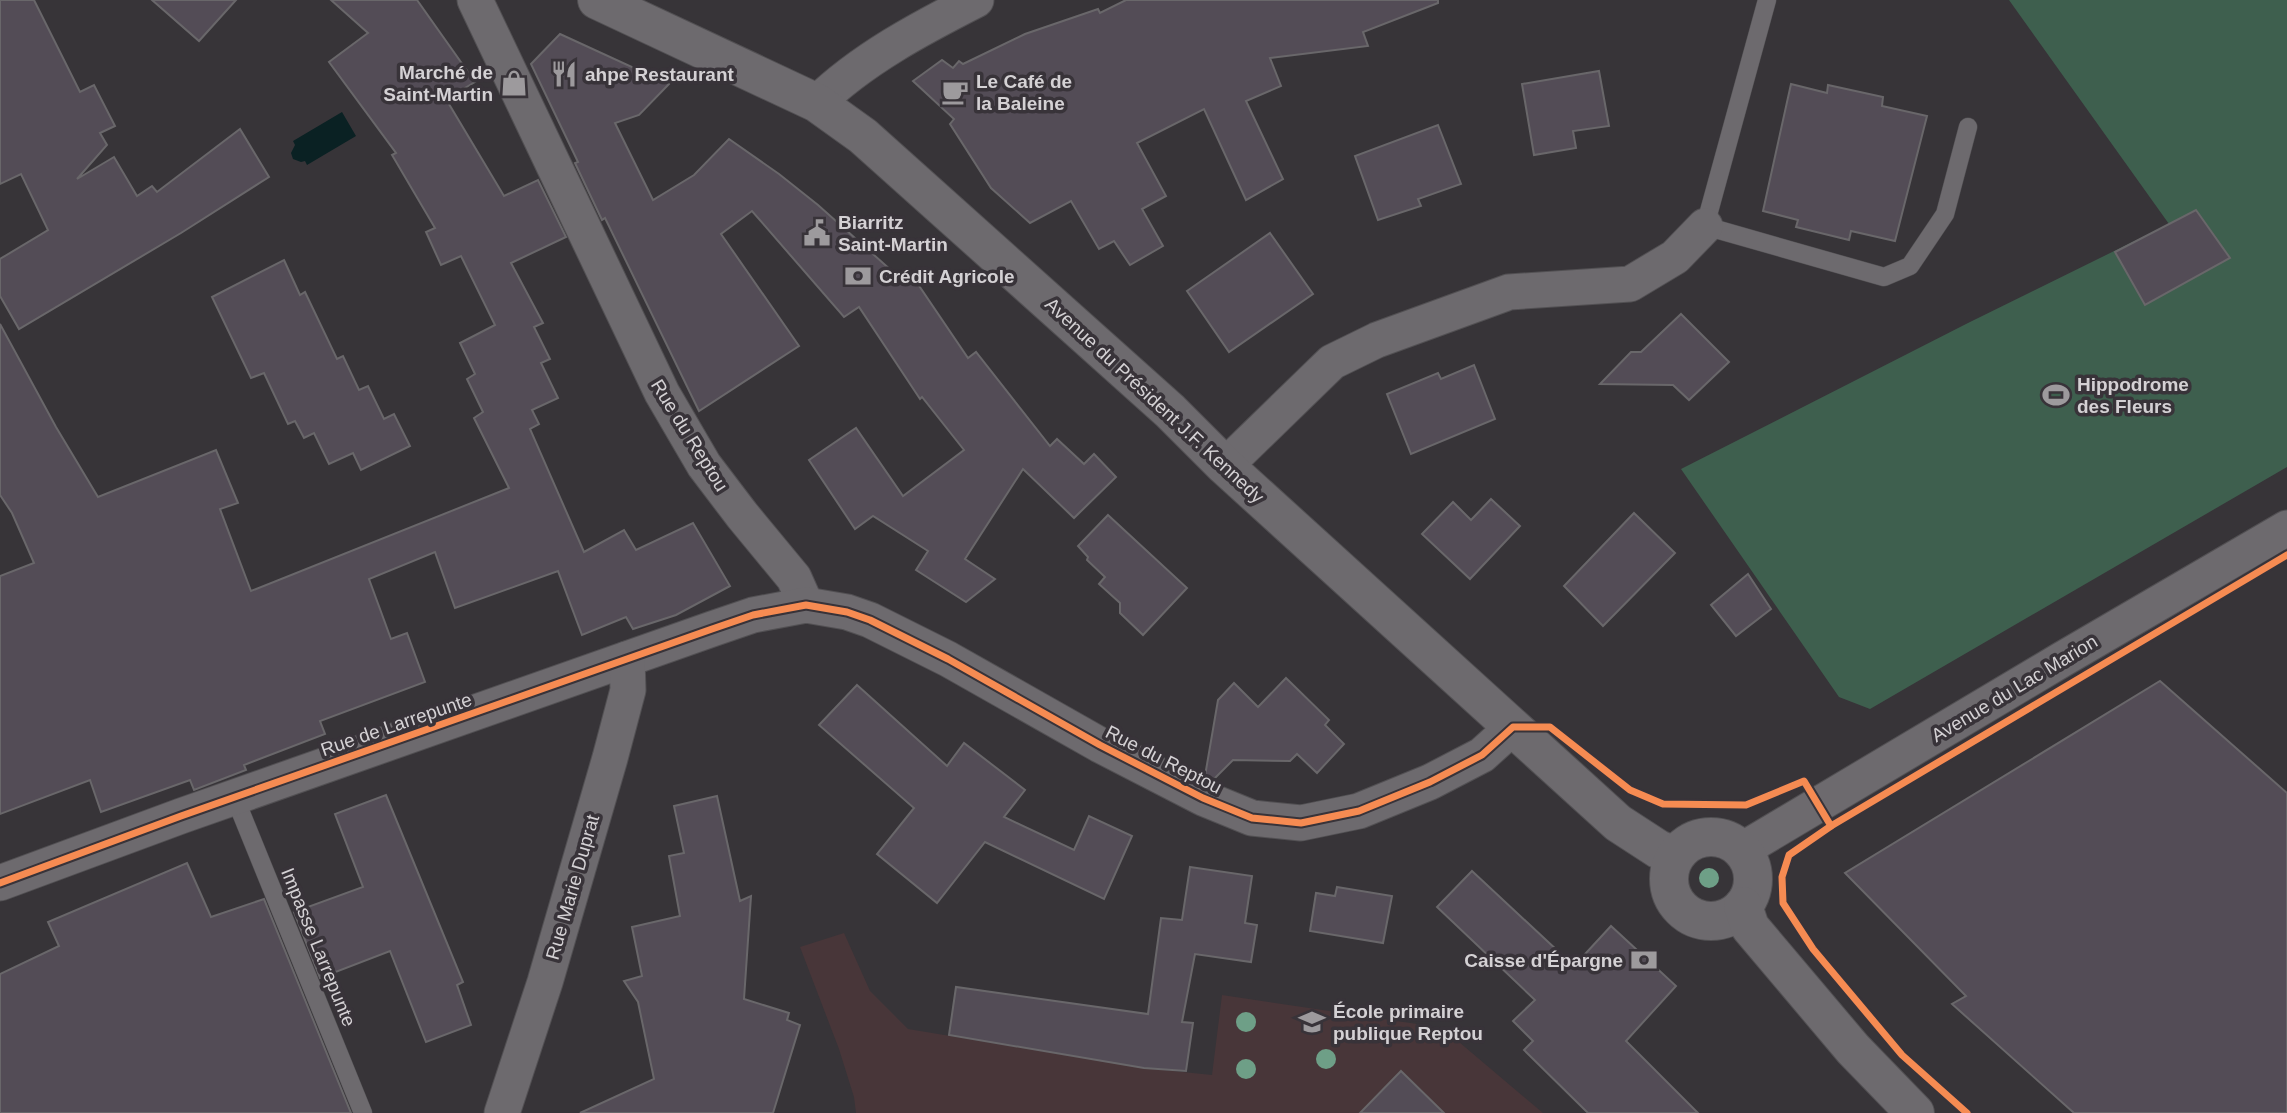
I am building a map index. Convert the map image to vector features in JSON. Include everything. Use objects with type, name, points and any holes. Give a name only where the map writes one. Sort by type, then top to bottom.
[{"type":"street","name":"Rue du Reptou","points":[[475,0],[662,393],[704,465],[794,578],[806,605],[847,612],[870,620],[948,659],[1100,745],[1203,798],[1252,818],[1301,823],[1359,811],[1430,782],[1482,755],[1513,727]]},
{"type":"street","name":"Avenue du Président J.F. Kennedy","points":[[597,0],[817,103],[863,136],[1170,411],[1225,466],[1618,823],[1658,849],[1675,856]]},
{"type":"street","points":[[817,103],[852,73],[933,22],[976,0]]},
{"type":"street","points":[[1225,466],[1332,362],[1377,340],[1509,292],[1630,284],[1675,257],[1705,226]]},
{"type":"street","name":"Avenue du Lac Marion","points":[[1742,850],[2287,528]]},
{"type":"street","name":"Rue de Larrepunte","points":[[0,883],[753,615],[806,605]]},
{"type":"street","name":"Rue Marie Duprat","points":[[502,1113],[545,982],[610,758],[628,690],[627,659]]},
{"type":"street","points":[[1707,836],[1720,837],[1742,850],[1750,863],[1753,878],[1751,893],[1743,906],[1732,915],[1705,921],[1691,917],[1680,908],[1672,897],[1668,884],[1669,869],[1683,846],[1694,839],[1707,836]]},
{"type":"street","points":[[1743,906],[1750,927],[1853,1049],[1915,1113]]},
{"type":"lane","points":[[1767,0],[1705,226],[1884,277],[1910,266],[1945,214],[1968,127]]},
{"type":"lane","name":"Impasse Larrepunte","points":[[235,798],[363,1113]]},
{"type":"shaded area","name":"École primaire publique Reptou","points":[[844,933],[870,991],[908,1029],[1144,1068],[1212,1075],[1222,995],[1417,1024],[1459,1042],[1543,1113],[856,1113],[854,1097],[839,1049],[800,947]]},
{"type":"green space","name":"Hippodrome des Fleurs","points":[[2009,0],[2287,0],[2287,467],[1870,709],[1839,697],[1681,469],[2169,224]]},
{"type":"water","points":[[342,112],[356,136],[307,165],[305,161],[293,159],[293,141]]},
{"type":"building","points":[[0,0],[34,0],[80,92],[94,85],[115,126],[100,133],[107,145],[77,179],[114,157],[137,196],[152,186],[157,192],[240,129],[269,177],[181,233],[19,329],[0,296],[0,259],[48,230],[21,174],[0,184]]},
{"type":"building","points":[[152,0],[236,0],[199,41]]},
{"type":"building","points":[[331,0],[417,0],[475,82],[446,99],[504,196],[538,180],[566,237],[511,263],[543,323],[534,327],[550,359],[541,363],[558,398],[532,410],[539,424],[530,429],[584,552],[624,530],[636,550],[693,523],[730,586],[676,615],[633,629],[626,617],[582,635],[558,571],[455,608],[435,552],[369,579],[391,639],[407,633],[425,682],[320,721],[325,734],[244,765],[246,770],[194,790],[190,780],[101,812],[90,780],[0,814],[0,576],[34,563],[12,513],[0,495],[0,324],[98,497],[216,450],[238,503],[220,509],[251,591],[509,488],[474,418],[483,412],[467,379],[475,374],[460,343],[495,325],[461,256],[441,265],[426,232],[435,228],[392,155],[396,153],[329,62],[368,33]]},
{"type":"building","points":[[1126,0],[1438,0],[1438,3],[1363,32],[1368,46],[1270,58],[1281,86],[1246,101],[1283,179],[1246,200],[1204,109],[1137,143],[1166,196],[1142,209],[1163,246],[1130,265],[1114,241],[1099,249],[1071,201],[1030,223],[991,188],[950,124],[954,119],[913,81],[942,60],[953,68],[959,61],[963,64],[1025,34],[1098,9],[1100,13]]},
{"type":"building","points":[[560,34],[669,84],[639,115],[615,123],[653,200],[694,175],[729,139],[818,205],[902,280],[911,274],[968,358],[976,352],[1050,446],[1057,439],[1084,464],[1094,454],[1116,477],[1074,518],[1023,469],[965,559],[995,579],[966,602],[916,570],[928,551],[873,516],[855,529],[809,460],[856,428],[903,496],[964,450],[922,397],[920,399],[859,307],[844,317],[752,211],[721,234],[799,346],[699,411],[605,218],[602,220],[575,163],[578,162],[531,64]]},
{"type":"building","points":[[1599,71],[1609,126],[1573,131],[1576,148],[1534,155],[1522,84]]},
{"type":"building","points":[[1791,84],[1827,93],[1828,85],[1883,97],[1882,106],[1927,116],[1895,241],[1851,231],[1849,240],[1796,227],[1798,220],[1763,211]]},
{"type":"building","points":[[1438,125],[1461,184],[1418,199],[1421,206],[1378,220],[1355,156]]},
{"type":"building","points":[[2196,210],[2230,258],[2145,305],[2115,252]]},
{"type":"building","points":[[1270,233],[1313,294],[1229,352],[1187,291]]},
{"type":"building","points":[[284,260],[300,295],[305,292],[337,359],[343,356],[359,390],[368,386],[384,419],[394,414],[410,446],[361,470],[353,453],[329,464],[314,433],[304,438],[295,421],[288,424],[264,373],[251,378],[212,297]]},
{"type":"building","points":[[1681,314],[1729,362],[1689,400],[1673,385],[1600,384],[1631,352],[1641,352]]},
{"type":"building","points":[[1474,365],[1495,419],[1411,454],[1387,394],[1438,373],[1441,379]]},
{"type":"building","points":[[1491,499],[1520,526],[1470,579],[1422,534],[1453,502],[1471,520]]},
{"type":"building","points":[[1634,513],[1675,553],[1603,626],[1564,586]]},
{"type":"building","points":[[1108,515],[1187,588],[1143,635],[1120,613],[1120,603],[1099,584],[1105,577],[1087,560],[1088,557],[1078,546]]},
{"type":"building","points":[[1748,574],[1771,609],[1736,636],[1711,605]]},
{"type":"building","points":[[1286,678],[1329,720],[1325,725],[1344,744],[1317,773],[1297,754],[1290,761],[1233,760],[1213,780],[1205,776],[1218,700],[1234,683],[1258,707]]},
{"type":"building","points":[[2160,681],[2287,793],[2287,1113],[2074,1113],[1952,1004],[1966,996],[1845,873]]},
{"type":"building","points":[[857,685],[947,766],[964,743],[1025,790],[1004,817],[1074,850],[1089,816],[1132,836],[1104,899],[985,842],[937,903],[877,854],[914,808],[819,725]]},
{"type":"building","points":[[386,795],[463,982],[457,985],[471,1025],[426,1042],[390,951],[320,978],[294,912],[363,887],[335,814]]},
{"type":"building","points":[[717,796],[740,901],[751,896],[744,999],[789,1013],[787,1020],[800,1025],[773,1113],[580,1113],[654,1079],[638,1002],[624,981],[642,976],[632,927],[680,916],[669,856],[684,853],[674,806]]},
{"type":"building","points":[[187,863],[211,917],[264,899],[351,1113],[0,1113],[0,974],[59,946],[48,922]]},
{"type":"building","points":[[1190,867],[1252,876],[1245,923],[1257,925],[1251,962],[1195,954],[1182,1022],[1193,1023],[1186,1071],[1144,1068],[949,1035],[956,987],[1148,1014],[1161,918],[1182,920]]},
{"type":"building","points":[[1472,871],[1574,966],[1611,926],[1676,986],[1626,1041],[1698,1113],[1588,1113],[1524,1050],[1533,1041],[1513,1021],[1535,1000],[1437,907]]},
{"type":"building","points":[[1337,887],[1392,896],[1383,943],[1310,931],[1316,893],[1335,896]]},
{"type":"building","points":[[1401,1071],[1444,1113],[1360,1113]]},
{"type":"cycle path","points":[[1831,826],[2287,555]]},
{"type":"cycle path","points":[[0,883],[181,816],[712,629],[753,615],[806,605],[847,612],[870,620],[948,659],[1100,745],[1203,798],[1252,818],[1301,823],[1359,811],[1430,782],[1482,755],[1513,727],[1550,727],[1630,790],[1663,804],[1746,805],[1804,781],[1831,826],[1789,855],[1782,877],[1783,903],[1813,949],[1902,1055],[1967,1113]]},
{"type":"place","name":"ahpe Restaurant","points":[[564,74]]},
{"type":"place","name":"Marché de Saint-Martin","points":[[514,83]]},
{"type":"place","name":"Le Café de la Baleine","points":[[955,92]]},
{"type":"place","name":"Biarritz Saint-Martin","points":[[817,233]]},
{"type":"place","name":"Crédit Agricole","points":[[858,276]]},
{"type":"place","name":"Hippodrome des Fleurs","points":[[2056,395]]},
{"type":"place","name":"Caisse d'Épargne","points":[[1644,960]]},
{"type":"place","name":"École primaire publique Reptou","points":[[1312,1022]]}]
